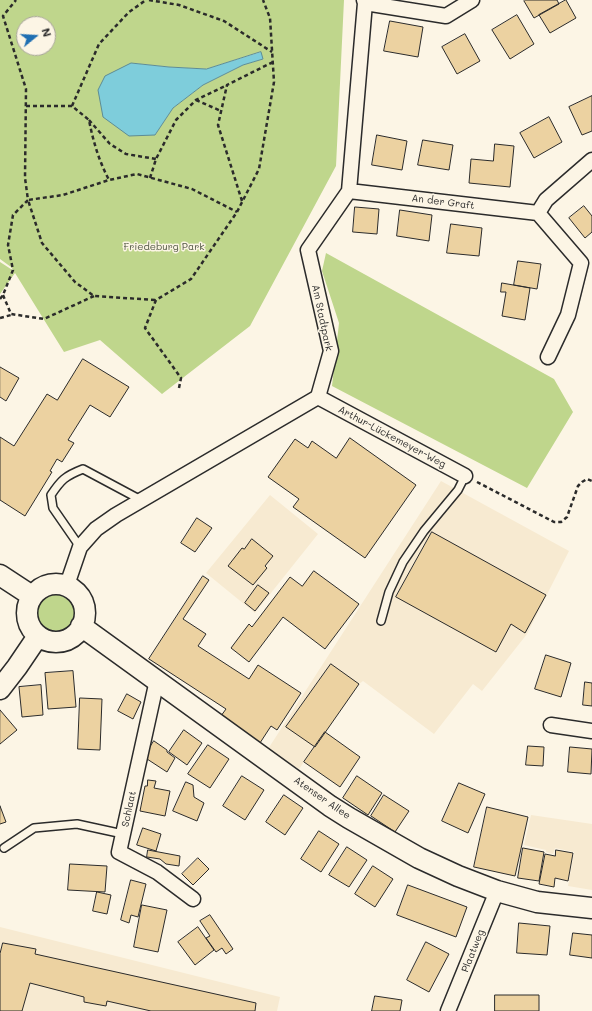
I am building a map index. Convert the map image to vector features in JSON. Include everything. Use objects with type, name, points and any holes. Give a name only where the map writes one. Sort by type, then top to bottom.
[{"type":"street","points":[[365,2],[446,16],[472,0]]},
{"type":"street","name":"Am Stadtpark","points":[[318,397],[331,351],[308,250],[349,191],[365,2]]},
{"type":"street","points":[[548,357],[568,315],[581,263],[538,213],[546,200],[592,160]]},
{"type":"street","name":"An der Graft","points":[[349,191],[538,213]]},
{"type":"street","points":[[66,585],[80,547],[96,529],[141,500],[318,397]]},
{"type":"street","name":"Arthur-Lückemeyer-Weg","points":[[318,397],[465,476]]},
{"type":"street","points":[[0,575],[32,596]]},
{"type":"street","points":[[57,583],[66,585],[77,593],[84,604],[85,617],[82,626],[73,636],[65,640],[56,642],[47,640],[38,636],[31,628],[27,617],[28,606],[32,596],[38,589],[57,583]]},
{"type":"street","name":"Atenser Allee","points":[[82,626],[330,806],[419,858],[458,876],[497,891],[537,902],[592,908]]},
{"type":"street","points":[[0,689],[38,636]]},
{"type":"street","name":"Schlaat","points":[[157,680],[119,852],[157,872],[193,899]]},
{"type":"street","points":[[551,726],[592,731]]},
{"type":"street","name":"Plaatweg","points":[[448,1011],[497,891]]},
{"type":"lane","points":[[80,547],[53,508],[51,495],[59,483],[70,474],[83,469],[141,500]]},
{"type":"lane","points":[[381,621],[389,592],[403,562],[424,531],[458,490],[465,476]]},
{"type":"lane","points":[[4,848],[34,828],[77,824],[123,834]]},
{"type":"path","points":[[16,0],[3,16],[26,89],[25,178],[28,200],[42,243],[75,282],[94,296]]},
{"type":"path","points":[[72,106],[99,44],[128,12],[146,0]]},
{"type":"path","points":[[149,0],[179,5],[224,21],[272,52]]},
{"type":"path","points":[[0,318],[11,314],[44,319],[94,296],[156,300],[191,279],[237,212],[259,169],[274,82],[270,18],[263,0]]},
{"type":"path","points":[[150,178],[156,159],[176,120],[196,100],[273,62]]},
{"type":"path","points":[[227,85],[218,125],[242,202]]},
{"type":"path","points":[[196,100],[221,111]]},
{"type":"path","points":[[26,106],[72,106],[89,120],[110,144],[126,154],[156,159]]},
{"type":"path","points":[[89,120],[92,138],[109,180]]},
{"type":"path","points":[[0,299],[13,270],[8,245],[12,215],[28,200],[63,195],[109,180],[136,174],[192,189],[237,212]]},
{"type":"path","points":[[3,294],[11,314]]},
{"type":"path","points":[[156,300],[144,328],[181,378],[179,388]]},
{"type":"path","points":[[465,476],[554,522],[561,522],[567,517],[578,486],[587,479],[592,481]]},
{"type":"shaded area","points":[[441,481],[569,551],[527,634],[482,691],[473,684],[434,734],[363,681],[359,684],[299,769],[268,749]]},
{"type":"shaded area","points":[[270,495],[318,534],[255,613],[206,573]]},
{"type":"shaded area","points":[[531,815],[592,824],[592,890],[568,886],[574,852],[555,848],[553,854],[546,852],[546,850],[524,845]]},
{"type":"shaded area","points":[[0,927],[280,997],[277,1011],[0,1011]]},
{"type":"green space","name":"Friedeburg Park","points":[[0,0],[344,0],[336,166],[250,326],[162,394],[100,340],[64,352],[15,273],[0,294],[0,262],[14,271],[0,259]],"holes":[[[260,52],[263,59],[243,65],[203,85],[173,108],[155,135],[131,63],[206,69]]]},
{"type":"green space","points":[[326,253],[554,379],[573,412],[527,488],[332,386],[339,323],[322,271]]},
{"type":"green space","points":[[56,593],[69,599],[75,612],[69,625],[56,631],[43,625],[37,612],[43,599]]},
{"type":"water","points":[[261,52],[263,59],[243,65],[203,85],[173,108],[155,135],[129,136],[103,117],[98,90],[105,76],[131,63],[206,69]]},
{"type":"building","points":[[557,0],[559,4],[534,18],[524,1]]},
{"type":"building","points":[[566,0],[576,18],[550,33],[539,15]]},
{"type":"building","points":[[517,15],[534,44],[510,59],[492,30]]},
{"type":"building","points":[[390,21],[423,27],[418,57],[384,51]]},
{"type":"building","points":[[465,34],[480,61],[457,74],[442,47]]},
{"type":"building","points":[[592,96],[592,131],[582,135],[569,107]]},
{"type":"building","points":[[549,117],[562,142],[534,158],[520,133]]},
{"type":"building","points":[[377,135],[407,141],[402,170],[372,165]]},
{"type":"building","points":[[423,140],[453,145],[449,170],[418,165]]},
{"type":"building","points":[[495,144],[514,146],[510,187],[469,183],[471,159],[493,161]]},
{"type":"building","points":[[584,206],[592,216],[592,232],[585,238],[569,218]]},
{"type":"building","points":[[355,207],[379,209],[377,234],[353,232]]},
{"type":"building","points":[[400,210],[432,215],[429,241],[397,236]]},
{"type":"building","points":[[451,224],[482,228],[479,256],[447,253]]},
{"type":"building","points":[[518,261],[541,264],[537,289],[514,285]]},
{"type":"building","points":[[502,283],[530,288],[525,320],[502,316],[506,292],[501,292]]},
{"type":"building","points":[[83,359],[129,387],[110,417],[90,405],[68,440],[74,443],[62,462],[57,459],[50,471],[52,472],[25,516],[0,500],[0,437],[14,446],[47,394],[57,400]]},
{"type":"building","points":[[0,367],[19,378],[6,401],[0,397]]},
{"type":"building","points":[[350,438],[416,485],[365,558],[293,507],[299,499],[268,477],[295,439],[308,448],[312,441],[336,458]]},
{"type":"building","points":[[197,518],[212,528],[195,552],[181,543]]},
{"type":"building","points":[[432,532],[546,595],[525,633],[511,624],[496,652],[396,597]]},
{"type":"building","points":[[252,539],[273,556],[265,566],[267,568],[253,585],[228,566],[242,548],[244,549]]},
{"type":"building","points":[[314,571],[359,604],[325,649],[283,617],[249,662],[231,648],[249,624],[252,627],[290,577],[302,586]]},
{"type":"building","points":[[203,576],[209,580],[183,619],[206,634],[198,646],[249,679],[258,665],[301,693],[277,730],[271,726],[258,746],[218,720],[226,709],[149,659]]},
{"type":"building","points":[[258,585],[269,593],[255,611],[245,603]]},
{"type":"building","points":[[546,655],[571,663],[561,697],[535,689]]},
{"type":"building","points":[[331,664],[359,684],[315,747],[286,727]]},
{"type":"building","points":[[73,671],[76,707],[48,709],[45,673]]},
{"type":"building","points":[[585,682],[592,683],[592,706],[583,705]]},
{"type":"building","points":[[41,685],[43,715],[22,717],[19,687]]},
{"type":"building","points":[[127,694],[141,702],[133,719],[118,711]]},
{"type":"building","points":[[80,698],[102,699],[100,750],[78,749]]},
{"type":"building","points":[[0,710],[17,730],[0,744]]},
{"type":"building","points":[[184,730],[202,743],[187,765],[169,752]]},
{"type":"building","points":[[325,732],[360,757],[340,787],[304,762]]},
{"type":"building","points":[[154,741],[175,758],[167,772],[144,757]]},
{"type":"building","points":[[208,745],[229,759],[210,788],[188,774]]},
{"type":"building","points":[[528,746],[544,747],[543,766],[526,765]]},
{"type":"building","points":[[570,747],[592,749],[591,774],[568,772]]},
{"type":"building","points":[[242,776],[264,790],[245,820],[223,806]]},
{"type":"building","points":[[357,776],[382,793],[368,815],[343,798]]},
{"type":"building","points":[[148,780],[156,781],[154,788],[170,791],[165,816],[140,811],[145,786],[147,786]]},
{"type":"building","points":[[186,782],[193,785],[194,797],[204,803],[197,821],[173,811]]},
{"type":"building","points":[[459,783],[485,794],[468,833],[442,821]]},
{"type":"building","points":[[284,795],[303,808],[285,835],[266,822]]},
{"type":"building","points":[[384,795],[409,811],[395,832],[371,816]]},
{"type":"building","points":[[0,806],[6,822],[0,824]]},
{"type":"building","points":[[487,807],[528,817],[515,876],[474,867]]},
{"type":"building","points":[[143,828],[161,834],[156,851],[137,845]]},
{"type":"building","points":[[319,831],[339,844],[321,872],[301,859]]},
{"type":"building","points":[[347,847],[367,860],[349,887],[329,875]]},
{"type":"building","points":[[523,848],[544,852],[539,881],[518,878]]},
{"type":"building","points":[[148,850],[180,856],[179,866],[166,864],[160,859],[147,857]]},
{"type":"building","points":[[556,850],[573,853],[568,881],[555,878],[554,887],[539,884],[545,854],[555,856]]},
{"type":"building","points":[[198,858],[209,869],[193,885],[182,874]]},
{"type":"building","points":[[70,864],[107,866],[105,892],[68,890]]},
{"type":"building","points":[[373,866],[393,879],[375,907],[355,894]]},
{"type":"building","points":[[131,880],[146,884],[138,917],[131,915],[129,923],[121,920]]},
{"type":"building","points":[[408,885],[467,907],[456,937],[397,915]]},
{"type":"building","points":[[97,892],[111,895],[107,914],[93,911]]},
{"type":"building","points":[[142,905],[167,910],[158,952],[134,947]]},
{"type":"building","points":[[210,915],[233,949],[226,954],[222,948],[216,952],[206,938],[210,936],[200,921]]},
{"type":"building","points":[[519,923],[550,926],[547,955],[517,953]]},
{"type":"building","points":[[198,927],[214,950],[195,965],[178,942]]},
{"type":"building","points":[[573,933],[592,935],[592,958],[570,955]]},
{"type":"building","points":[[426,942],[449,954],[429,992],[407,980]]},
{"type":"building","points":[[3,943],[36,949],[35,954],[256,1003],[255,1011],[151,1011],[107,1001],[106,1006],[84,1002],[84,997],[30,983],[22,1011],[0,1011],[0,954]]},
{"type":"building","points":[[495,995],[539,995],[539,1011],[495,1011]]},
{"type":"building","points":[[375,996],[402,1000],[400,1011],[372,1011]]}]
